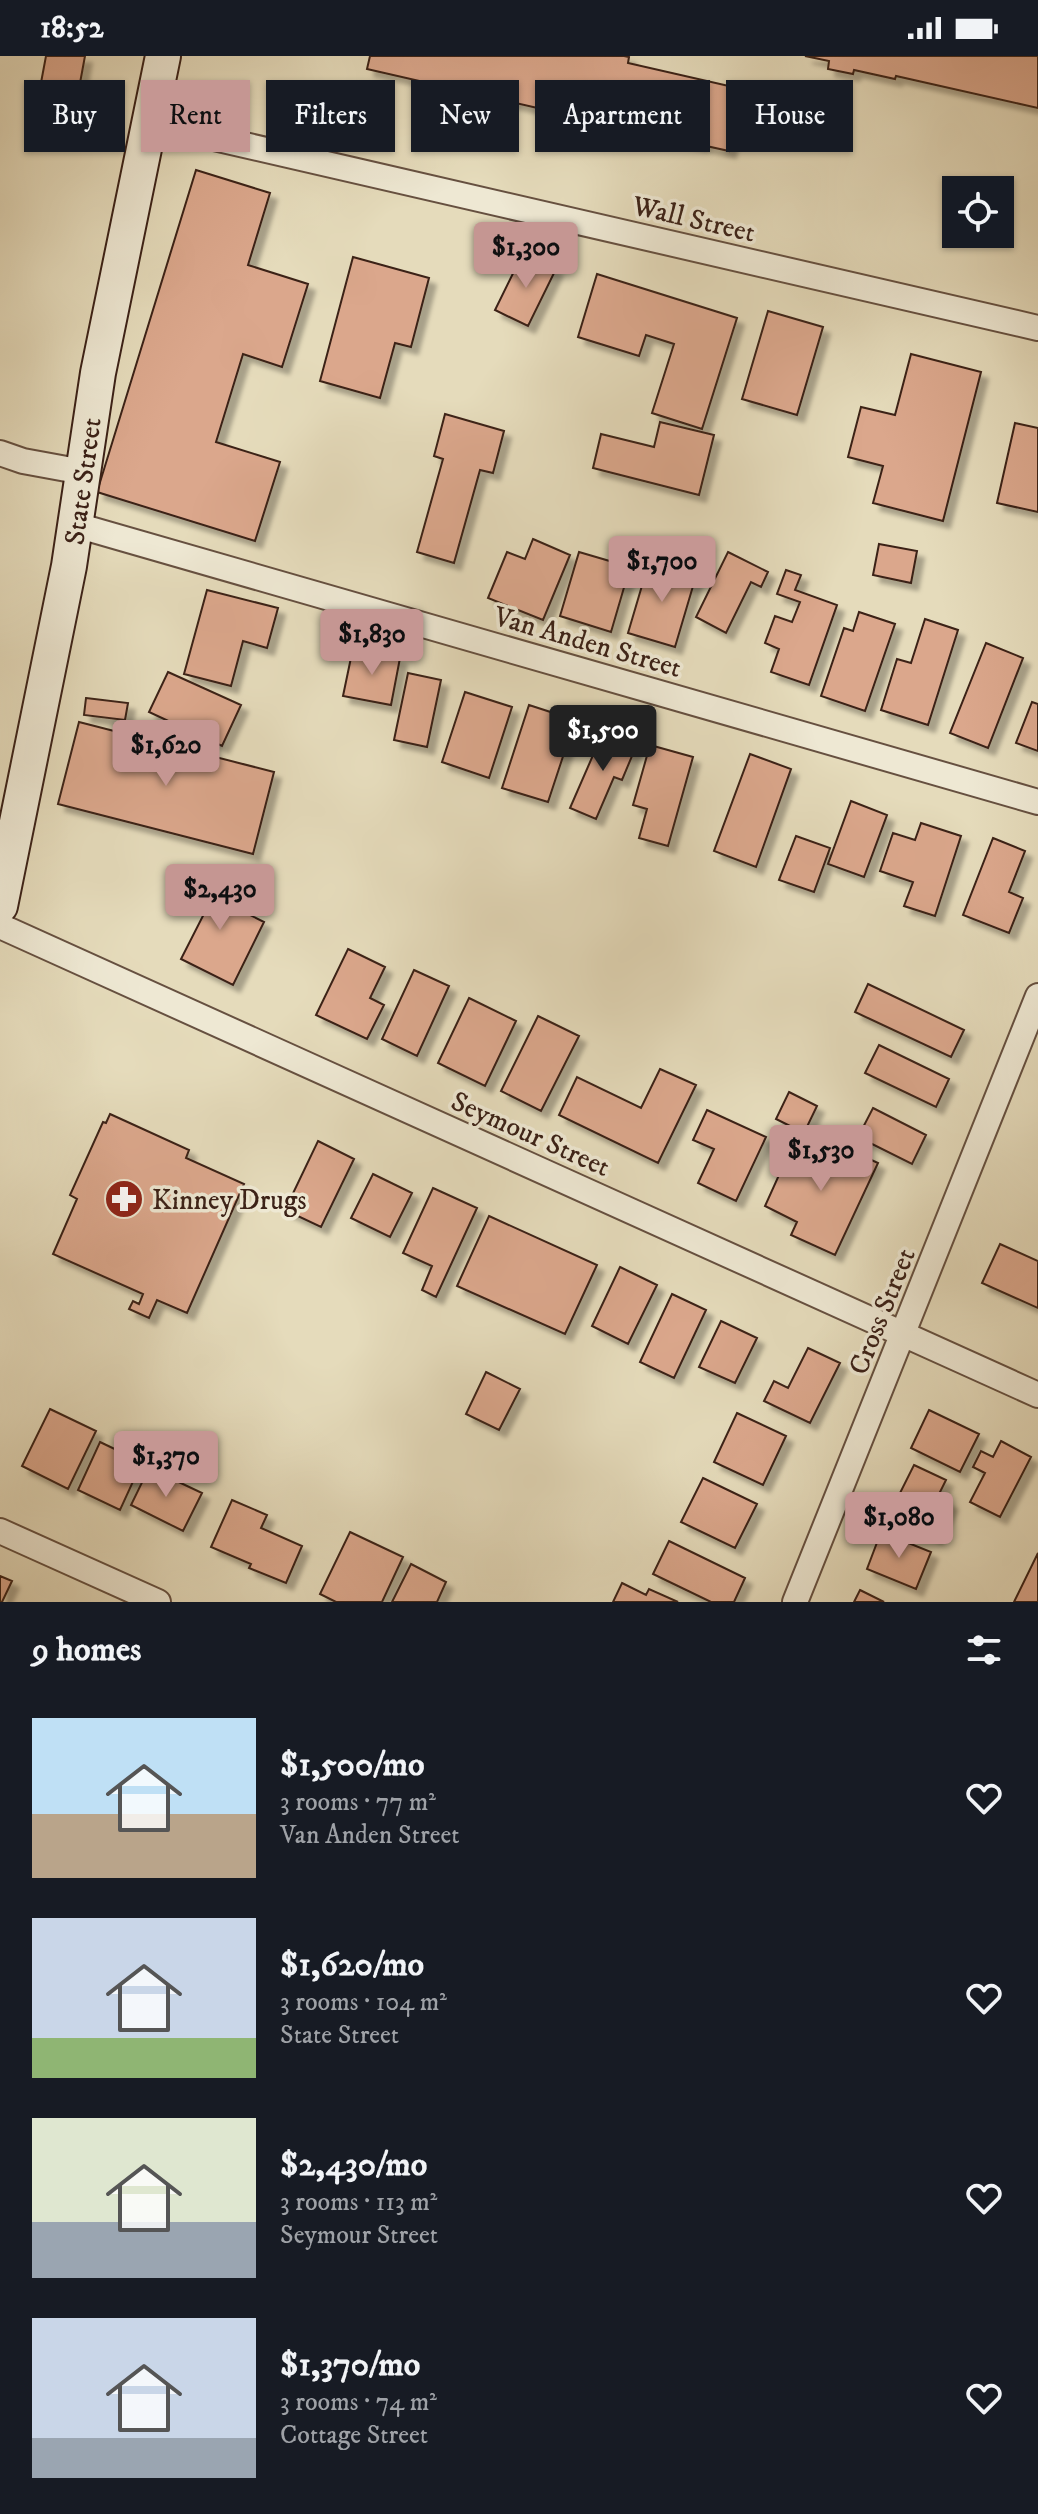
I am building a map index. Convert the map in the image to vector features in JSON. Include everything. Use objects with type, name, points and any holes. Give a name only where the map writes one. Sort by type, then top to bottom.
[{"type":"main road","name":"State Street","points":[[158,80],[163,56]]},
{"type":"main road","name":"State Street","points":[[0,906],[76,525],[98,373],[143,152]]},
{"type":"street","name":"Wall Street","points":[[250,146],[1038,328]]},
{"type":"street","points":[[0,453],[23,461],[83,472]]},
{"type":"street","name":"Van Anden Street","points":[[76,525],[1038,802]]},
{"type":"street","name":"Seymour Street","points":[[0,926],[1038,1395]]},
{"type":"street","name":"Cross Street","points":[[795,1602],[1038,996]]},
{"type":"street","points":[[0,1531],[158,1602]]},
{"type":"building","points":[[46,56],[85,56],[81,80],[42,80]]},
{"type":"building","points":[[370,56],[624,56],[629,57],[628,63],[703,80],[535,80],[535,107],[519,104],[519,80],[415,80],[367,69]]},
{"type":"building","points":[[805,56],[1038,56],[1038,108],[896,76],[895,79],[854,70],[853,74],[828,69],[829,61]]},
{"type":"building","points":[[710,82],[726,85],[726,150],[710,147]]},
{"type":"building","points":[[196,170],[270,193],[248,265],[308,284],[282,367],[243,354],[216,442],[280,462],[255,541],[97,492]]},
{"type":"building","points":[[523,253],[556,269],[528,326],[495,310]]},
{"type":"building","points":[[353,257],[429,278],[411,347],[395,343],[380,398],[320,381]]},
{"type":"building","points":[[597,274],[737,318],[702,429],[652,413],[674,344],[646,335],[639,356],[578,337]]},
{"type":"building","points":[[768,311],[823,327],[797,415],[742,399]]},
{"type":"building","points":[[911,354],[981,372],[943,521],[873,503],[883,466],[848,457],[861,407],[895,415]]},
{"type":"building","points":[[445,414],[504,431],[493,473],[480,470],[454,563],[417,552],[443,459],[434,456]]},
{"type":"building","points":[[660,422],[714,435],[699,495],[593,468],[601,434],[654,447]]},
{"type":"building","points":[[1015,423],[1038,428],[1038,512],[997,503]]},
{"type":"building","points":[[533,539],[570,555],[543,620],[488,598],[507,552],[525,559]]},
{"type":"building","points":[[879,544],[917,551],[911,583],[873,575]]},
{"type":"building","points":[[579,552],[630,567],[611,632],[560,616]]},
{"type":"building","points":[[728,552],[768,572],[761,587],[751,582],[726,633],[696,617]]},
{"type":"building","points":[[649,562],[696,576],[675,647],[628,633]]},
{"type":"building","points":[[786,570],[801,575],[795,590],[837,605],[809,685],[771,672],[779,649],[765,643],[775,616],[792,622],[800,602],[777,594]]},
{"type":"building","points":[[207,590],[278,608],[267,648],[243,641],[231,686],[184,674]]},
{"type":"building","points":[[859,612],[895,624],[865,711],[821,696],[844,628],[853,631]]},
{"type":"building","points":[[925,619],[958,630],[928,725],[881,710],[897,659],[911,663]]},
{"type":"building","points":[[986,643],[1023,658],[988,748],[950,733]]},
{"type":"building","points":[[353,648],[400,658],[391,705],[343,696]]},
{"type":"building","points":[[168,672],[241,705],[222,746],[149,712]]},
{"type":"building","points":[[408,673],[441,680],[427,747],[394,740]]},
{"type":"building","points":[[465,692],[512,707],[489,778],[442,762]]},
{"type":"building","points":[[86,698],[128,703],[125,720],[84,715]]},
{"type":"building","points":[[1032,702],[1038,704],[1038,751],[1016,743]]},
{"type":"building","points":[[529,705],[575,720],[548,802],[502,788]]},
{"type":"building","points":[[79,722],[274,772],[253,854],[58,804]]},
{"type":"building","points":[[604,730],[637,744],[622,780],[614,777],[596,819],[570,808]]},
{"type":"building","points":[[650,745],[693,757],[668,846],[639,838],[647,809],[633,805]]},
{"type":"building","points":[[750,754],[791,769],[756,867],[714,851]]},
{"type":"building","points":[[851,801],[887,815],[864,877],[828,864]]},
{"type":"building","points":[[921,823],[961,836],[935,916],[904,906],[913,882],[880,871],[893,833],[915,840]]},
{"type":"building","points":[[796,836],[830,848],[814,892],[779,880]]},
{"type":"building","points":[[993,838],[1025,851],[1009,892],[1023,898],[1009,933],[963,915]]},
{"type":"building","points":[[200,870],[230,885],[222,901],[264,922],[233,985],[181,959],[208,906],[187,896]]},
{"type":"building","points":[[348,949],[385,967],[370,998],[384,1005],[367,1039],[316,1015]]},
{"type":"building","points":[[414,970],[449,986],[417,1056],[382,1039]]},
{"type":"building","points":[[868,984],[964,1030],[951,1057],[855,1012]]},
{"type":"building","points":[[469,998],[516,1021],[485,1086],[438,1063]]},
{"type":"building","points":[[538,1016],[579,1036],[541,1111],[501,1091]]},
{"type":"building","points":[[879,1045],[949,1079],[936,1107],[865,1073]]},
{"type":"building","points":[[660,1069],[696,1085],[658,1163],[559,1115],[577,1077],[641,1108]]},
{"type":"building","points":[[789,1092],[817,1106],[804,1133],[776,1119]]},
{"type":"building","points":[[873,1108],[926,1135],[912,1164],[858,1137]]},
{"type":"building","points":[[707,1110],[766,1137],[736,1201],[698,1183],[714,1149],[693,1140]]},
{"type":"building","points":[[110,1114],[189,1150],[186,1158],[244,1184],[187,1313],[157,1300],[149,1318],[129,1309],[133,1301],[139,1304],[143,1294],[53,1254],[77,1199],[70,1195],[103,1122],[106,1123]]},
{"type":"building","points":[[318,1141],[354,1159],[321,1227],[285,1210]]},
{"type":"building","points":[[833,1142],[878,1163],[835,1255],[791,1235],[797,1222],[765,1206],[793,1144],[825,1159]]},
{"type":"building","points":[[373,1174],[412,1193],[390,1237],[351,1218]]},
{"type":"building","points":[[433,1188],[477,1208],[436,1297],[422,1290],[432,1266],[403,1253]]},
{"type":"building","points":[[489,1216],[597,1265],[565,1334],[457,1286]]},
{"type":"building","points":[[1000,1244],[1038,1261],[1038,1308],[982,1283]]},
{"type":"building","points":[[620,1267],[657,1285],[628,1344],[592,1326]]},
{"type":"building","points":[[672,1294],[706,1310],[674,1378],[640,1362]]},
{"type":"building","points":[[721,1321],[757,1338],[735,1383],[699,1367]]},
{"type":"building","points":[[808,1348],[840,1363],[810,1423],[764,1401],[774,1381],[788,1388]]},
{"type":"building","points":[[486,1372],[520,1389],[499,1430],[466,1414]]},
{"type":"building","points":[[50,1409],[96,1431],[68,1489],[22,1466]]},
{"type":"building","points":[[929,1410],[979,1434],[960,1472],[911,1448]]},
{"type":"building","points":[[737,1413],[786,1436],[763,1485],[714,1462]]},
{"type":"building","points":[[1001,1441],[1031,1457],[1000,1517],[970,1502],[985,1473],[973,1467],[981,1451],[993,1457]]},
{"type":"building","points":[[100,1442],[142,1462],[120,1510],[78,1490]]},
{"type":"building","points":[[914,1465],[946,1480],[938,1496],[951,1503],[935,1537],[889,1515]]},
{"type":"building","points":[[149,1468],[202,1493],[183,1531],[131,1505]]},
{"type":"building","points":[[703,1478],[757,1504],[735,1548],[681,1522]]},
{"type":"building","points":[[232,1500],[267,1515],[261,1528],[302,1546],[286,1583],[249,1568],[251,1564],[211,1547]]},
{"type":"building","points":[[350,1532],[403,1557],[382,1602],[336,1602],[320,1594]]},
{"type":"building","points":[[881,1532],[931,1552],[916,1589],[867,1569]]},
{"type":"building","points":[[669,1541],[745,1578],[734,1602],[711,1602],[653,1574]]},
{"type":"building","points":[[1038,1553],[1038,1602],[1014,1602]]},
{"type":"building","points":[[411,1564],[446,1582],[437,1602],[392,1602]]},
{"type":"building","points":[[0,1576],[12,1581],[2,1602],[0,1602]]},
{"type":"building","points":[[622,1583],[646,1595],[649,1589],[678,1602],[613,1602]]},
{"type":"building","points":[[860,1590],[884,1602],[854,1602]]},
{"type":"place","name":"Kinney Drugs","points":[[124,1199]]}]
